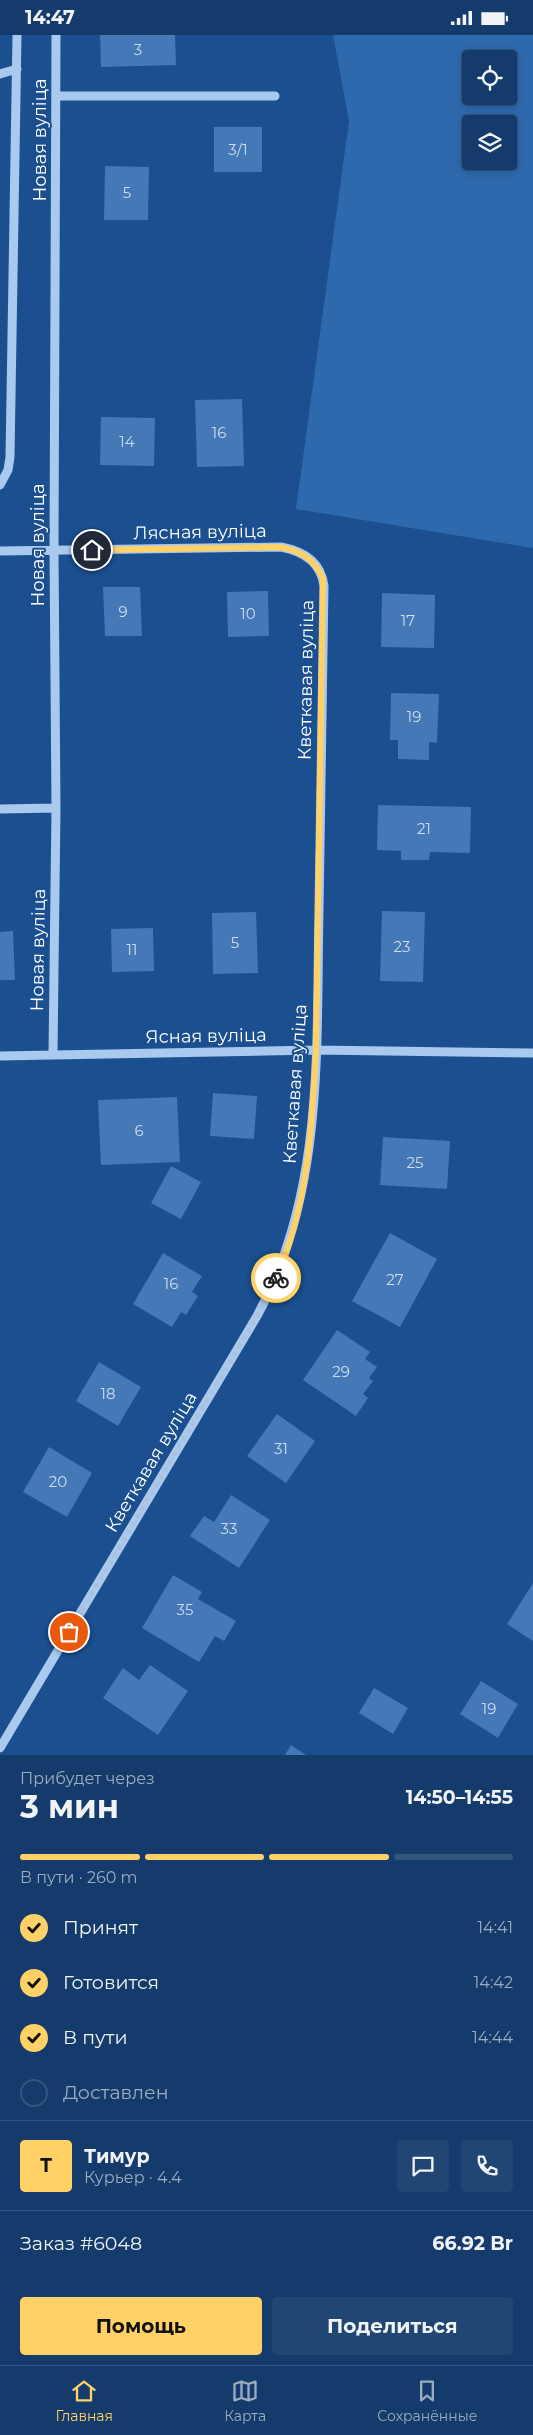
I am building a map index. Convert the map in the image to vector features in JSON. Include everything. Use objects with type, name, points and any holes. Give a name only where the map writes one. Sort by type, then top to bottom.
[{"type":"street","points":[[0,485],[8,469],[10,457],[17,35]]},
{"type":"street","name":"Новая вуліца","points":[[53,1054],[56,808],[54,550],[56,35]]},
{"type":"street","points":[[0,74],[17,69]]},
{"type":"street","points":[[56,96],[274,96]]},
{"type":"street","name":"Лясная вуліца","points":[[0,551],[280,547]]},
{"type":"street","name":"Кветкавая вуліца","points":[[0,1748],[271,1291],[282,1264],[301,1197],[312,1125],[316,1050],[324,586],[320,570],[313,562],[293,549],[280,547]]},
{"type":"street","points":[[0,809],[56,808]]},
{"type":"street","name":"Ясная вуліца","points":[[0,1056],[316,1050],[533,1053]]},
{"type":"shaded area","points":[[333,35],[533,35],[533,548],[296,509],[349,121]]},
{"type":"building","points":[[100,35],[175,35],[176,65],[101,67]]},
{"type":"building","points":[[214,127],[262,127],[262,172],[214,172]]},
{"type":"building","points":[[105,166],[149,167],[148,220],[104,220]]},
{"type":"building","points":[[242,399],[244,466],[197,467],[195,400]]},
{"type":"building","points":[[101,417],[155,418],[154,466],[100,465]]},
{"type":"building","points":[[103,587],[140,587],[142,636],[105,636]]},
{"type":"building","points":[[268,591],[269,636],[228,637],[227,592]]},
{"type":"building","points":[[382,593],[435,595],[434,648],[381,647]]},
{"type":"building","points":[[391,693],[439,694],[437,743],[429,742],[429,760],[398,759],[398,740],[390,740]]},
{"type":"building","points":[[378,805],[471,807],[470,853],[430,852],[429,860],[401,860],[401,851],[377,850]]},
{"type":"building","points":[[382,911],[425,912],[423,982],[380,981]]},
{"type":"building","points":[[256,912],[258,973],[213,974],[212,913]]},
{"type":"building","points":[[153,928],[154,971],[112,972],[111,929]]},
{"type":"building","points":[[13,931],[15,980],[0,980],[0,932]]},
{"type":"building","points":[[213,1093],[257,1096],[254,1139],[210,1136]]},
{"type":"building","points":[[177,1097],[180,1162],[101,1165],[98,1100]]},
{"type":"building","points":[[383,1137],[450,1141],[447,1189],[380,1185]]},
{"type":"building","points":[[171,1166],[201,1182],[181,1219],[151,1203]]},
{"type":"building","points":[[390,1233],[437,1259],[400,1327],[352,1301]]},
{"type":"building","points":[[163,1253],[202,1276],[192,1292],[198,1296],[186,1315],[181,1312],[172,1327],[133,1304]]},
{"type":"building","points":[[337,1330],[370,1352],[365,1359],[377,1367],[369,1378],[373,1381],[363,1394],[368,1398],[356,1416],[303,1380]]},
{"type":"building","points":[[99,1362],[141,1387],[118,1426],[76,1401]]},
{"type":"building","points":[[277,1414],[315,1441],[286,1483],[247,1456]]},
{"type":"building","points":[[49,1447],[92,1473],[67,1517],[23,1492]]},
{"type":"building","points":[[231,1495],[270,1520],[239,1568],[190,1536],[204,1516],[214,1522]]},
{"type":"building","points":[[173,1575],[202,1592],[198,1599],[236,1621],[224,1641],[215,1636],[199,1662],[142,1628]]},
{"type":"building","points":[[533,1583],[533,1641],[507,1624]]},
{"type":"building","points":[[150,1665],[188,1691],[158,1735],[103,1698],[123,1668],[139,1680]]},
{"type":"building","points":[[481,1681],[518,1704],[498,1738],[460,1714]]},
{"type":"building","points":[[374,1688],[408,1708],[393,1734],[359,1713]]},
{"type":"building","points":[[291,1745],[306,1755],[285,1755]]},
{"type":"way so far","points":[[69,1632],[257,1316],[276,1278]]},
{"type":"route","points":[[92,550],[280,547],[293,549],[304,554],[320,570],[323,579],[316,1050],[312,1125],[301,1197],[292,1233],[276,1278]]}]
